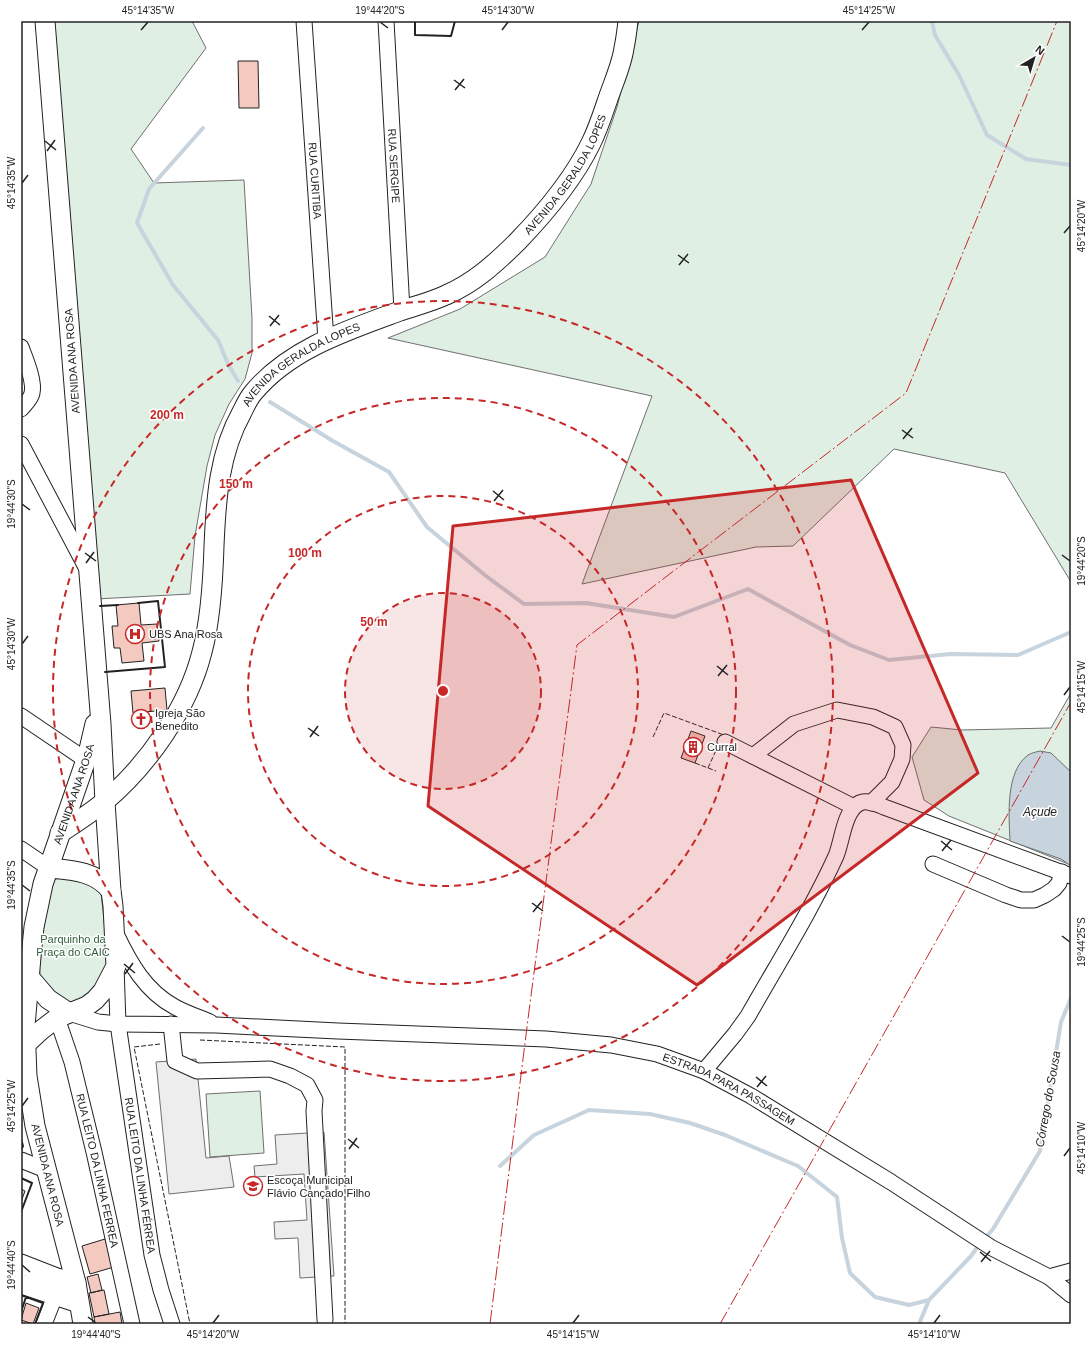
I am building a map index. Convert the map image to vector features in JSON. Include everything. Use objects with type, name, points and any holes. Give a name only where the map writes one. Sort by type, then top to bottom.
[{"type":"main road","name":"AVENIDA ANA ROSA","points":[[45,21],[99,702],[116,966]]},
{"type":"main road","name":"AVENIDA GERALDA LOPES","points":[[60,833],[105,802],[134,772],[155,748],[179,710],[193,682],[203,652],[208,615],[217,488],[223,457],[234,426],[251,395],[269,376],[295,356],[326,340],[402,310],[444,296],[466,285],[484,273],[504,255],[550,206],[577,169],[592,142],[624,50],[628,21]]},
{"type":"main road","name":"AVENIDA ANA ROSA","points":[[83,1324],[76,1283],[46,1170],[24,1076],[25,1026],[34,928],[46,876],[86,760],[99,702]]},
{"type":"main road","points":[[46,876],[66,869],[86,873],[103,882],[110,891]]},
{"type":"main road","points":[[25,1045],[40,1031],[63,1016],[87,1006],[95,1000],[103,991],[116,966]]},
{"type":"main road","points":[[30,978],[63,1016]]},
{"type":"main road","points":[[21,1264],[76,1283]]},
{"type":"main road","points":[[21,1284],[80,1303]]},
{"type":"street","name":"RUA CURITIBA","points":[[304,21],[326,340]]},
{"type":"street","name":"RUA SERGIPE","points":[[386,21],[402,310]]},
{"type":"street","points":[[21,347],[30,373],[32,394],[28,402],[21,409]]},
{"type":"street","points":[[21,444],[88,570]]},
{"type":"street","points":[[753,756],[794,724],[837,710],[874,717],[895,727],[903,745],[902,759],[892,782],[871,803]]},
{"type":"street","points":[[21,716],[86,760]]},
{"type":"street","points":[[725,742],[854,807]]},
{"type":"street","points":[[704,1070],[744,1022],[784,954],[828,873],[837,853],[847,818],[858,803],[871,803],[1066,874],[1054,889],[1045,896],[1034,900],[1021,900],[933,864]]},
{"type":"street","points":[[21,849],[46,876]]},
{"type":"street","points":[[114,931],[137,972],[153,991],[175,1007],[216,1024]]},
{"type":"street","name":"RUA LEITO DA LINHA FÉRREA","points":[[116,966],[118,1024],[152,1255],[172,1324]]},
{"type":"street","name":"ESTRADA PARA PASSAGEM","points":[[63,1016],[118,1024],[216,1024],[338,1031],[546,1039],[612,1045],[657,1054],[704,1070],[751,1096],[890,1182],[992,1248],[1049,1277],[1071,1295]]},
{"type":"street","name":"RUA LEITO DA LINHA FERREA","points":[[63,1016],[72,1062],[93,1144],[132,1324]]},
{"type":"street","points":[[171,1024],[175,1061],[197,1071],[270,1069],[290,1076],[307,1085],[315,1100],[314,1111],[325,1320]]},
{"type":"street","points":[[21,1160],[46,1170]]},
{"type":"street","points":[[1049,1277],[1071,1271]]},
{"type":"street","points":[[44,1324],[55,1296],[58,1278]]},
{"type":"highlighted area","points":[[851,480],[978,773],[697,985],[428,806],[453,526]]},
{"type":"green space","points":[[52,21],[192,21],[206,48],[131,149],[154,183],[244,180],[252,318],[252,353],[245,379],[229,404],[215,435],[207,466],[195,536],[190,594],[96,599]]},
{"type":"green space","points":[[639,21],[1071,21],[1071,582],[1005,473],[894,449],[793,546],[756,547],[582,584],[652,396],[388,338],[460,309],[545,257],[591,184],[617,107]]},
{"type":"green space","points":[[1071,693],[1071,865],[949,816],[924,800],[912,757],[931,727],[962,730],[1051,728]]},
{"type":"green space","name":"Parquinho da Praça do CAIC","points":[[63,878],[85,881],[101,893],[108,962],[94,993],[79,1003],[67,1003],[61,1001],[40,976],[39,957],[51,882],[55,879]]},
{"type":"green space","points":[[260,1091],[264,1153],[210,1157],[206,1094]]},
{"type":"shaded area","points":[[196,1059],[206,1158],[229,1156],[234,1187],[169,1194],[156,1062]]},
{"type":"shaded area","points":[[324,1132],[334,1276],[300,1278],[298,1238],[275,1239],[274,1222],[307,1220],[304,1174],[255,1177],[254,1166],[277,1164],[275,1135]]},
{"type":"water","name":"Açude","points":[[1040,751],[1051,753],[1071,772],[1071,866],[1061,859],[1010,841],[1009,807],[1015,772],[1028,755]]},
{"type":"building","points":[[238,61],[258,61],[259,108],[239,108]]},
{"type":"building","name":"UBS Ana Rosa","points":[[139,603],[141,625],[157,624],[159,641],[142,643],[144,661],[122,663],[120,648],[114,648],[112,626],[118,626],[116,605]]},
{"type":"building","points":[[165,688],[167,710],[133,713],[131,691]]},
{"type":"building","name":"Curral","points":[[691,731],[705,736],[695,763],[681,758]]},
{"type":"building","points":[[21,1189],[25,1191],[21,1202]]},
{"type":"building","points":[[105,1239],[114,1267],[90,1274],[82,1246]]},
{"type":"building","points":[[98,1274],[102,1290],[91,1293],[87,1277]]},
{"type":"building","points":[[104,1290],[109,1314],[94,1317],[89,1293]]},
{"type":"building","points":[[26,1303],[39,1308],[33,1324],[21,1320]]},
{"type":"building","points":[[120,1312],[122,1324],[95,1324],[94,1317]]},
{"type":"waterway","points":[[932,21],[935,35],[959,75],[987,135],[1026,159],[1071,165]]},
{"type":"waterway","points":[[203,128],[149,189],[137,223],[173,285],[218,340],[228,364],[238,381]]},
{"type":"waterway","points":[[270,402],[333,441],[389,472],[427,527],[486,576],[524,604],[586,603],[674,617],[748,589],[850,645],[889,660],[950,654],[1018,655],[1071,632]]},
{"type":"waterway","name":"Córrego do Sousa","points":[[987,1236],[993,1229],[1040,1151],[1061,1022],[1071,998]]},
{"type":"waterway","points":[[500,1166],[534,1135],[589,1110],[650,1114],[690,1123],[725,1135],[798,1166],[837,1197],[842,1238],[850,1273],[875,1297],[909,1305],[929,1300]]},
{"type":"waterway","name":"Córrego do Sousa","points":[[919,1324],[929,1300],[971,1256],[979,1245]]},
{"type":"fence","points":[[653,737],[664,713],[724,735]]},
{"type":"fence","points":[[708,768],[718,746],[710,742]]},
{"type":"fence","points":[[695,763],[716,771]]},
{"type":"fence","points":[[200,1040],[345,1047],[345,1324]]},
{"type":"fence","points":[[160,1044],[134,1047],[190,1324]]},
{"type":"wall","points":[[415,21],[415,35],[451,36],[455,21]]},
{"type":"wall","points":[[105,672],[165,667],[158,601],[138,603]]},
{"type":"wall","points":[[100,606],[118,605]]},
{"type":"wall","points":[[21,1139],[23,1146],[21,1150]]},
{"type":"wall","points":[[21,1178],[32,1183],[21,1212]]},
{"type":"wall","points":[[21,1295],[43,1303],[35,1324]]},
{"type":"wall","points":[[21,1312],[26,1297]]},
{"type":"power","points":[[490,1324],[577,645],[906,393],[1057,21]]},
{"type":"power","points":[[720,1324],[1071,702]]},
{"type":"place","name":"UBS Ana Rosa","points":[[135,634]]},
{"type":"place","name":"Igreja São Benedito","points":[[141,719]]},
{"type":"place","name":"Curral","points":[[693,747]]},
{"type":"place","name":"Escoça Municipal Flávio Cançado Filho","points":[[253,1186]]}]
